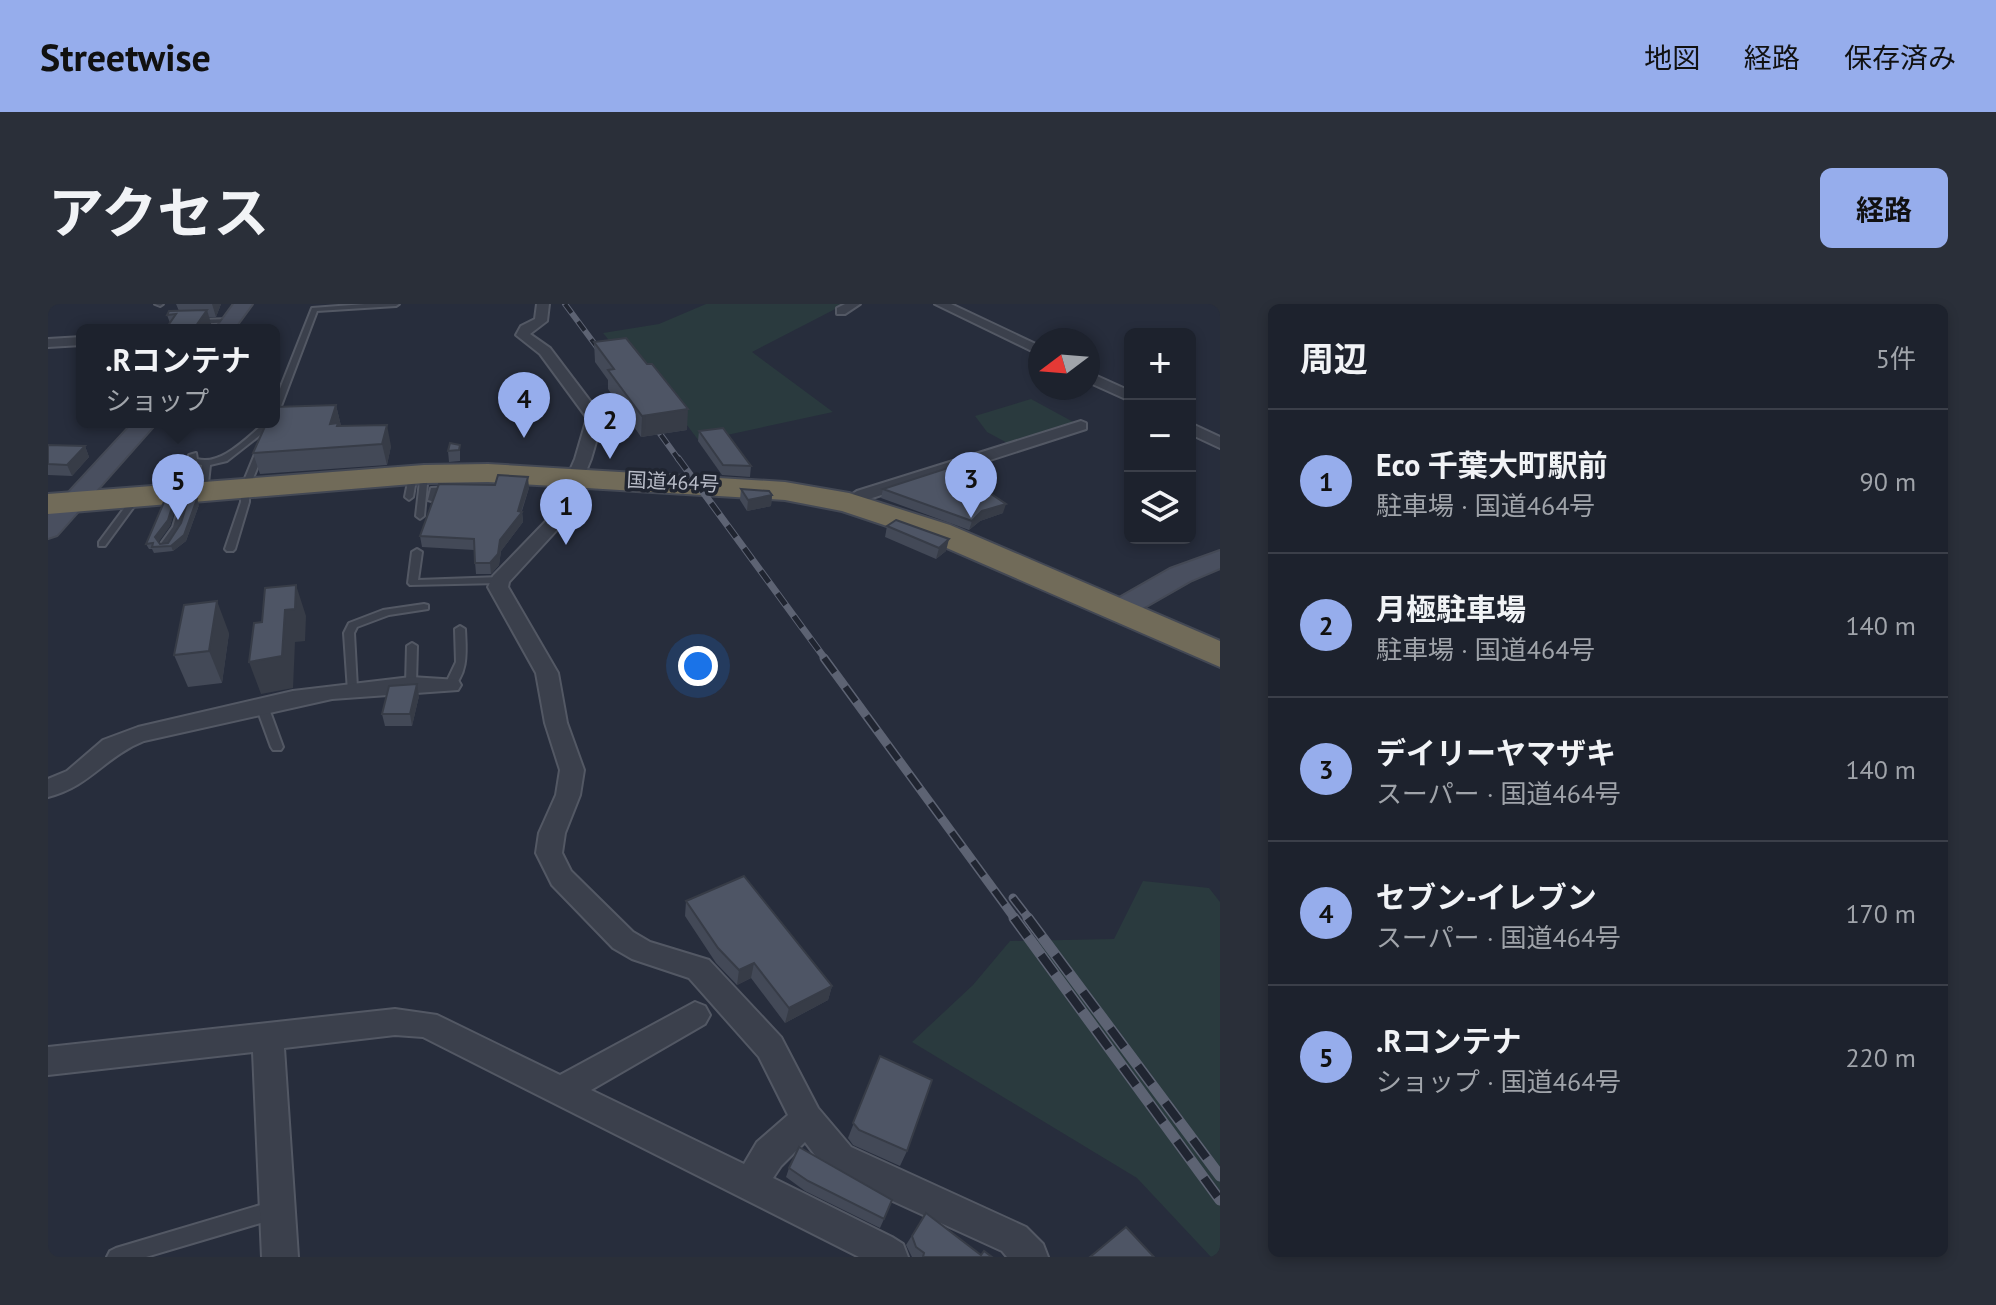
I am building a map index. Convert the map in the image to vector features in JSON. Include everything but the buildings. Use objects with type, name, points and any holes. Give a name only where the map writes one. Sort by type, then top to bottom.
[{"type":"highway","name":"国道464号","points":[[60,504],[137,497],[199,483],[245,488],[419,486],[574,477],[750,487],[849,503],[924,527],[998,556],[1220,655]]},
{"type":"street","points":[[228,324],[243,304]]},
{"type":"street","points":[[543,304],[541,321],[526,329],[523,335],[545,351],[595,418],[586,450],[557,520],[500,580],[501,597],[532,643],[547,673],[556,723],[572,770],[568,795],[552,833],[549,853],[561,878],[623,940],[642,951],[699,969],[770,1047],[807,1119],[839,1159],[1014,1239],[1030,1257]]},
{"type":"street","points":[[841,311],[854,304]]},
{"type":"street","points":[[941,304],[1028,345]]},
{"type":"street","points":[[48,343],[76,341]]},
{"type":"street","points":[[1100,382],[1124,394]]},
{"type":"street","points":[[849,503],[863,495],[1081,426]]},
{"type":"street","points":[[48,530],[60,504],[140,428]]},
{"type":"street","points":[[1196,431],[1220,443]]},
{"type":"street","points":[[1117,611],[1180,575],[1220,559]]},
{"type":"street","points":[[48,788],[76,780],[116,743],[262,706],[352,688],[450,685]]},
{"type":"street","points":[[562,1090],[695,1015]]},
{"type":"street","points":[[48,1061],[395,1022],[426,1024],[751,1183],[890,1257]]},
{"type":"street","points":[[268,1038],[280,1257]]},
{"type":"street","points":[[751,1183],[769,1154],[807,1119]]},
{"type":"lane","points":[[280,395],[314,309],[396,304]]},
{"type":"lane","points":[[186,323],[206,324]]},
{"type":"lane","points":[[165,545],[199,483],[264,428]]},
{"type":"lane","points":[[230,549],[245,502],[245,488],[270,428]]},
{"type":"lane","points":[[193,455],[199,483]]},
{"type":"lane","points":[[420,516],[419,486],[434,490],[459,490]]},
{"type":"lane","points":[[102,544],[137,497]]},
{"type":"lane","points":[[417,552],[413,583],[500,580]]},
{"type":"lane","points":[[352,688],[349,633],[353,625],[387,612],[424,607]]},
{"type":"lane","points":[[450,685],[461,662],[460,629]]},
{"type":"lane","points":[[411,684],[412,646]]},
{"type":"lane","points":[[262,706],[277,747]]},
{"type":"lane","points":[[116,1257],[278,1209]]},
{"type":"shaded area","points":[[706,304],[845,304],[752,352],[833,412],[699,441],[655,383],[617,350],[603,333],[659,324]]},
{"type":"shaded area","points":[[1033,400],[1077,424],[1011,445],[987,432],[975,416]]},
{"type":"shaded area","points":[[1143,881],[1209,888],[1220,902],[1220,1257],[1211,1257],[1137,1178],[912,1042],[973,985],[1010,941],[1114,939]]},
{"type":"railway","points":[[565,304],[608,362]]},
{"type":"railway","points":[[648,417],[679,460]]},
{"type":"railway","points":[[678,458],[826,660]]},
{"type":"railway","points":[[824,658],[1016,920]]},
{"type":"railway","points":[[1013,898],[1030,920]]},
{"type":"railway","points":[[1014,918],[1220,1200]]},
{"type":"railway","points":[[1028,918],[1220,1176]]},
{"type":"place","name":"セブン-イレブン","points":[[524,438]]},
{"type":"place","name":"月極駐車場","points":[[610,459]]},
{"type":"place","name":"デイリーヤマザキ","points":[[971,518]]},
{"type":"place","name":".Rコンテナ","points":[[178,520]]},
{"type":"place","name":"Eco 千葉大町駅前","points":[[566,545]]}]
